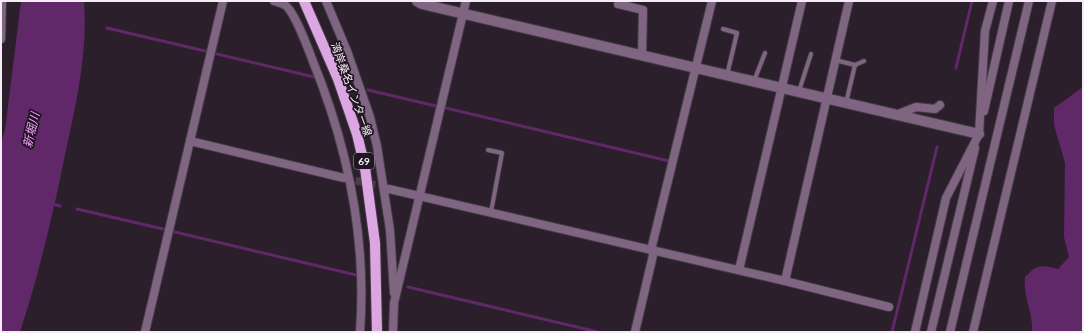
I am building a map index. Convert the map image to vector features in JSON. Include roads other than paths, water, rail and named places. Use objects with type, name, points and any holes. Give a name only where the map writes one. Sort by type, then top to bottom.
[{"type":"main road","name":"湾岸桑名インター線","points":[[304,1],[338,79],[357,134],[365,168],[376,243],[377,332]]},
{"type":"street","points":[[1,39],[2,1]]},
{"type":"street","points":[[145,332],[223,1]]},
{"type":"street","points":[[274,1],[286,6],[299,26],[322,83],[349,171],[361,260],[360,332]]},
{"type":"street","points":[[326,1],[347,51],[370,117],[376,146],[390,230],[394,303],[393,332]]},
{"type":"street","points":[[417,1],[422,4],[463,14],[979,134]]},
{"type":"street","points":[[394,303],[421,196],[466,1]]},
{"type":"street","points":[[619,1],[618,4],[643,10],[642,55]]},
{"type":"street","points":[[635,332],[712,1]]},
{"type":"street","points":[[739,270],[802,1]]},
{"type":"street","points":[[785,281],[825,98],[849,1]]},
{"type":"street","points":[[915,332],[946,198],[979,134],[985,31],[993,1]]},
{"type":"street","points":[[932,332],[1009,1]]},
{"type":"street","points":[[950,332],[1029,1]]},
{"type":"street","points":[[972,332],[1052,1]]},
{"type":"street","points":[[896,115],[916,107],[935,109],[940,105]]},
{"type":"street","points":[[190,141],[344,178]]},
{"type":"street","points":[[389,189],[739,270],[889,307]]},
{"type":"lane","points":[[723,29],[737,32],[727,75]]},
{"type":"lane","points":[[754,82],[765,53]]},
{"type":"lane","points":[[799,92],[811,54]]},
{"type":"lane","points":[[835,60],[855,65],[864,61]]},
{"type":"lane","points":[[846,103],[855,65]]},
{"type":"lane","points":[[488,150],[502,153],[491,212]]},
{"type":"water","name":"新堀川","points":[[21,1],[84,1],[85,20],[83,59],[73,117],[50,222],[20,332],[1,332],[1,143],[5,130]]},
{"type":"water","points":[[1083,87],[1083,332],[1032,332],[1031,317],[1025,292],[1025,277],[1036,268],[1043,266],[1058,269],[1069,257],[1064,237],[1065,163],[1054,125],[1054,108]]},
{"type":"waterway","points":[[956,68],[972,1]]},
{"type":"waterway","points":[[107,28],[205,51]]},
{"type":"waterway","points":[[217,54],[314,77]]},
{"type":"waterway","points":[[368,90],[436,106]]},
{"type":"waterway","points":[[446,108],[669,161]]},
{"type":"waterway","points":[[892,332],[937,147]]},
{"type":"waterway","points":[[52,204],[60,206]]},
{"type":"waterway","points":[[77,209],[163,229]]},
{"type":"waterway","points":[[175,232],[356,275]]},
{"type":"waterway","points":[[408,287],[598,332]]},
{"type":"tunnel","points":[[344,178],[388,188]]}]
